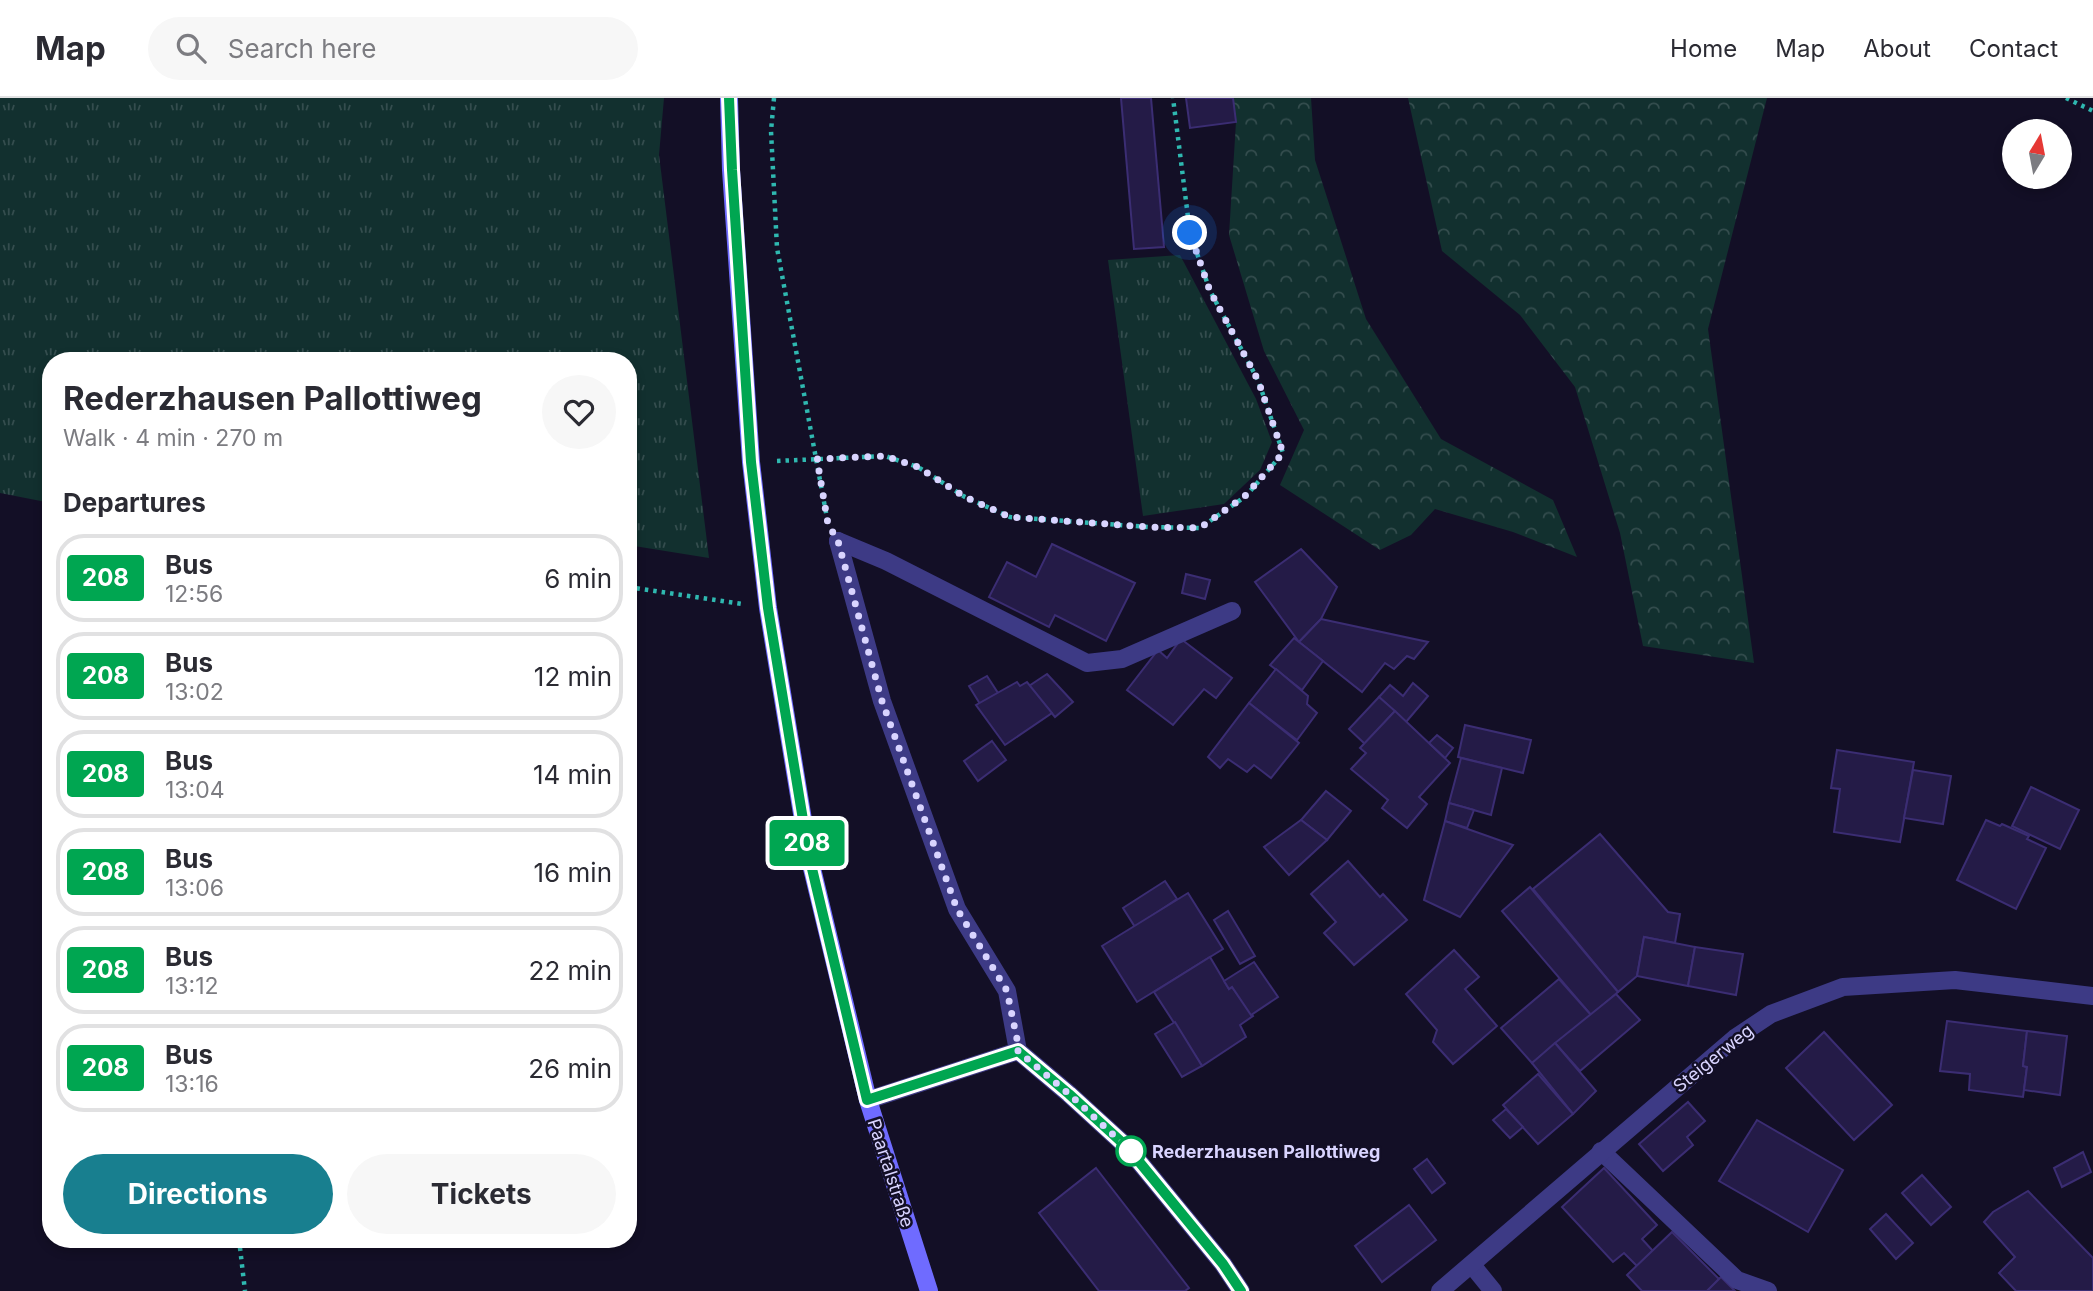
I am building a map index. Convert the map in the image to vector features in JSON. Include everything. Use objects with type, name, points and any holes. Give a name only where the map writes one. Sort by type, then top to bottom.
[{"type":"main road","name":"Paartalstraße","points":[[729,98],[751,462],[768,608],[809,856],[867,1100],[929,1291]]},
{"type":"street","points":[[838,541],[886,561],[1087,663],[1122,659],[1232,611]]},
{"type":"street","points":[[838,541],[882,701],[957,909],[1007,991],[1018,1051],[1127,1147],[1223,1264],[1241,1291]]},
{"type":"street","name":"Steigerweg","points":[[1440,1291],[1735,1038],[1771,1014],[1843,987],[1955,980],[2093,996]]},
{"type":"street","points":[[867,1100],[1018,1051]]},
{"type":"street","points":[[1601,1151],[1737,1280],[1768,1291]]},
{"type":"street","points":[[1472,1265],[1493,1291]]},
{"type":"path","points":[[774,98],[771,131],[777,248],[828,524],[838,541]]},
{"type":"path","points":[[751,462],[885,456],[918,467],[965,497],[1010,517],[1148,527],[1200,528],[1245,496],[1283,453],[1258,380],[1210,291],[1190,233],[1173,98]]},
{"type":"path","points":[[2066,98],[2093,111]]},
{"type":"path","points":[[637,588],[768,608]]},
{"type":"path","points":[[240,1248],[245,1291]]},
{"type":"green space","points":[[0,98],[664,98],[659,155],[709,558],[637,546],[637,352],[42,352],[42,501],[0,493]]},
{"type":"green space","points":[[1233,98],[1311,98],[1315,160],[1366,319],[1441,439],[1553,500],[1577,557],[1513,532],[1435,509],[1411,535],[1380,550],[1280,485],[1304,430],[1264,351],[1229,235],[1236,122]]},
{"type":"green space","points":[[1408,98],[1767,98],[1708,329],[1754,663],[1643,646],[1620,533],[1575,387],[1520,315],[1442,251]]},
{"type":"green space","points":[[1180,255],[1256,399],[1272,442],[1260,470],[1224,504],[1143,516],[1108,260]]},
{"type":"building","points":[[1121,98],[1151,98],[1164,247],[1134,249]]},
{"type":"building","points":[[1186,98],[1233,98],[1236,122],[1190,128]]},
{"type":"building","points":[[1052,544],[1135,583],[1106,641],[1055,615],[1049,627],[989,597],[1007,562],[1036,577]]},
{"type":"building","points":[[1301,549],[1337,587],[1321,619],[1299,642],[1255,582]]},
{"type":"building","points":[[1186,574],[1210,580],[1205,599],[1182,593]]},
{"type":"building","points":[[1321,619],[1428,642],[1414,659],[1407,656],[1394,669],[1385,663],[1362,692],[1299,642]]},
{"type":"building","points":[[1294,638],[1323,661],[1302,690],[1270,665]]},
{"type":"building","points":[[1181,639],[1232,678],[1216,698],[1204,689],[1173,725],[1127,690],[1158,650],[1167,658]]},
{"type":"building","points":[[1276,669],[1308,696],[1307,704],[1317,713],[1297,740],[1249,703]]},
{"type":"building","points":[[1047,674],[1073,702],[1055,717],[1029,686]]},
{"type":"building","points":[[987,676],[998,693],[980,704],[969,686]]},
{"type":"building","points":[[1017,682],[1020,686],[1027,682],[1052,713],[1005,745],[976,705]]},
{"type":"building","points":[[1413,683],[1428,696],[1406,722],[1379,697],[1390,685],[1403,696]]},
{"type":"building","points":[[1379,697],[1395,711],[1365,744],[1349,729]]},
{"type":"building","points":[[1249,703],[1299,743],[1271,778],[1254,765],[1247,772],[1228,759],[1220,768],[1208,757]]},
{"type":"building","points":[[1395,711],[1450,763],[1419,797],[1427,804],[1407,828],[1382,808],[1388,800],[1351,769],[1366,753],[1360,748]]},
{"type":"building","points":[[1465,725],[1531,740],[1523,773],[1458,757]]},
{"type":"building","points":[[1437,735],[1453,748],[1445,758],[1429,743]]},
{"type":"building","points":[[992,741],[1006,760],[978,781],[964,761]]},
{"type":"building","points":[[1837,750],[1914,762],[1900,842],[1834,832],[1840,789],[1831,788]]},
{"type":"building","points":[[1461,758],[1502,768],[1491,815],[1449,803]]},
{"type":"building","points":[[1913,770],[1951,776],[1943,824],[1904,818]]},
{"type":"building","points":[[2031,787],[2079,810],[2060,849],[2012,826]]},
{"type":"building","points":[[1326,791],[1351,811],[1327,840],[1301,820]]},
{"type":"building","points":[[1449,803],[1474,810],[1467,828],[1445,821]]},
{"type":"building","points":[[1301,820],[1327,840],[1289,875],[1264,847]]},
{"type":"building","points":[[1986,820],[2029,836],[2027,839],[2046,848],[2016,909],[1957,880]]},
{"type":"building","points":[[1445,821],[1513,845],[1460,917],[1424,900]]},
{"type":"building","points":[[1600,834],[1668,912],[1680,914],[1675,943],[1644,937],[1637,976],[1618,992],[1533,889]]},
{"type":"building","points":[[1348,861],[1380,897],[1383,894],[1407,920],[1354,965],[1324,933],[1336,922],[1311,894]]},
{"type":"building","points":[[1165,881],[1177,899],[1135,927],[1123,908]]},
{"type":"building","points":[[1530,887],[1618,992],[1591,1015],[1502,911]]},
{"type":"building","points":[[1188,893],[1223,949],[1137,1002],[1102,946]]},
{"type":"building","points":[[1228,911],[1255,956],[1240,964],[1214,920]]},
{"type":"building","points":[[1644,937],[1695,947],[1688,986],[1637,976]]},
{"type":"building","points":[[1695,947],[1743,954],[1736,995],[1688,986]]},
{"type":"building","points":[[1454,950],[1479,977],[1465,989],[1497,1026],[1453,1064],[1433,1042],[1437,1030],[1406,994]]},
{"type":"building","points":[[1210,957],[1229,989],[1232,987],[1253,1016],[1240,1025],[1246,1037],[1202,1066],[1154,992]]},
{"type":"building","points":[[1254,962],[1278,997],[1251,1015],[1232,987],[1229,989],[1224,981]]},
{"type":"building","points":[[1559,979],[1591,1015],[1532,1063],[1501,1028]]},
{"type":"building","points":[[1616,994],[1640,1020],[1580,1071],[1555,1043]]},
{"type":"building","points":[[1947,1021],[2027,1031],[2023,1066],[2027,1067],[2023,1097],[1969,1090],[1970,1074],[1940,1071]]},
{"type":"building","points":[[1175,1022],[1202,1066],[1182,1077],[1155,1034]]},
{"type":"building","points":[[2027,1031],[2067,1036],[2060,1095],[2024,1090],[2027,1067],[2023,1066]]},
{"type":"building","points":[[1824,1032],[1892,1105],[1854,1140],[1786,1068]]},
{"type":"building","points":[[1555,1043],[1596,1091],[1573,1114],[1532,1063]]},
{"type":"building","points":[[1538,1074],[1573,1114],[1538,1144],[1503,1105]]},
{"type":"building","points":[[1688,1102],[1705,1121],[1687,1137],[1693,1145],[1663,1171],[1639,1144]]},
{"type":"building","points":[[1506,1109],[1523,1127],[1510,1138],[1493,1120]]},
{"type":"building","points":[[1757,1120],[1843,1170],[1808,1232],[1719,1181]]},
{"type":"building","points":[[2083,1152],[2091,1172],[2062,1187],[2054,1168]]},
{"type":"building","points":[[1427,1159],[1445,1183],[1432,1193],[1414,1169]]},
{"type":"building","points":[[1096,1168],[1189,1288],[1185,1291],[1099,1291],[1039,1213]]},
{"type":"building","points":[[1604,1168],[1657,1225],[1642,1239],[1653,1251],[1637,1266],[1624,1253],[1613,1262],[1562,1207]]},
{"type":"building","points":[[1922,1175],[1951,1207],[1931,1225],[1902,1193]]},
{"type":"building","points":[[2028,1191],[2093,1258],[2093,1291],[2016,1291],[1999,1273],[2015,1257],[1984,1222],[1993,1212]]},
{"type":"building","points":[[1409,1205],[1436,1240],[1382,1282],[1355,1246]]},
{"type":"building","points":[[1886,1214],[1913,1243],[1896,1259],[1870,1229]]},
{"type":"building","points":[[1672,1232],[1719,1279],[1707,1291],[1642,1291],[1627,1275]]},
{"type":"building","points":[[1721,1277],[1735,1291],[1707,1291]]},
{"type":"bus line","name":"208","points":[[729,98],[751,462],[768,608],[809,856],[867,1100],[1018,1051],[1127,1147],[1223,1264],[1241,1291]]},
{"type":"place","name":"Rederzhausen Pallottiweg","points":[[1131,1151]]},
{"type":"route","points":[[1131,1151],[1018,1051],[1007,991],[957,909],[882,701],[838,541],[828,524],[817,459],[885,456],[918,467],[965,497],[1010,517],[1200,528],[1245,496],[1283,453],[1258,380],[1210,291],[1190,233]]}]
